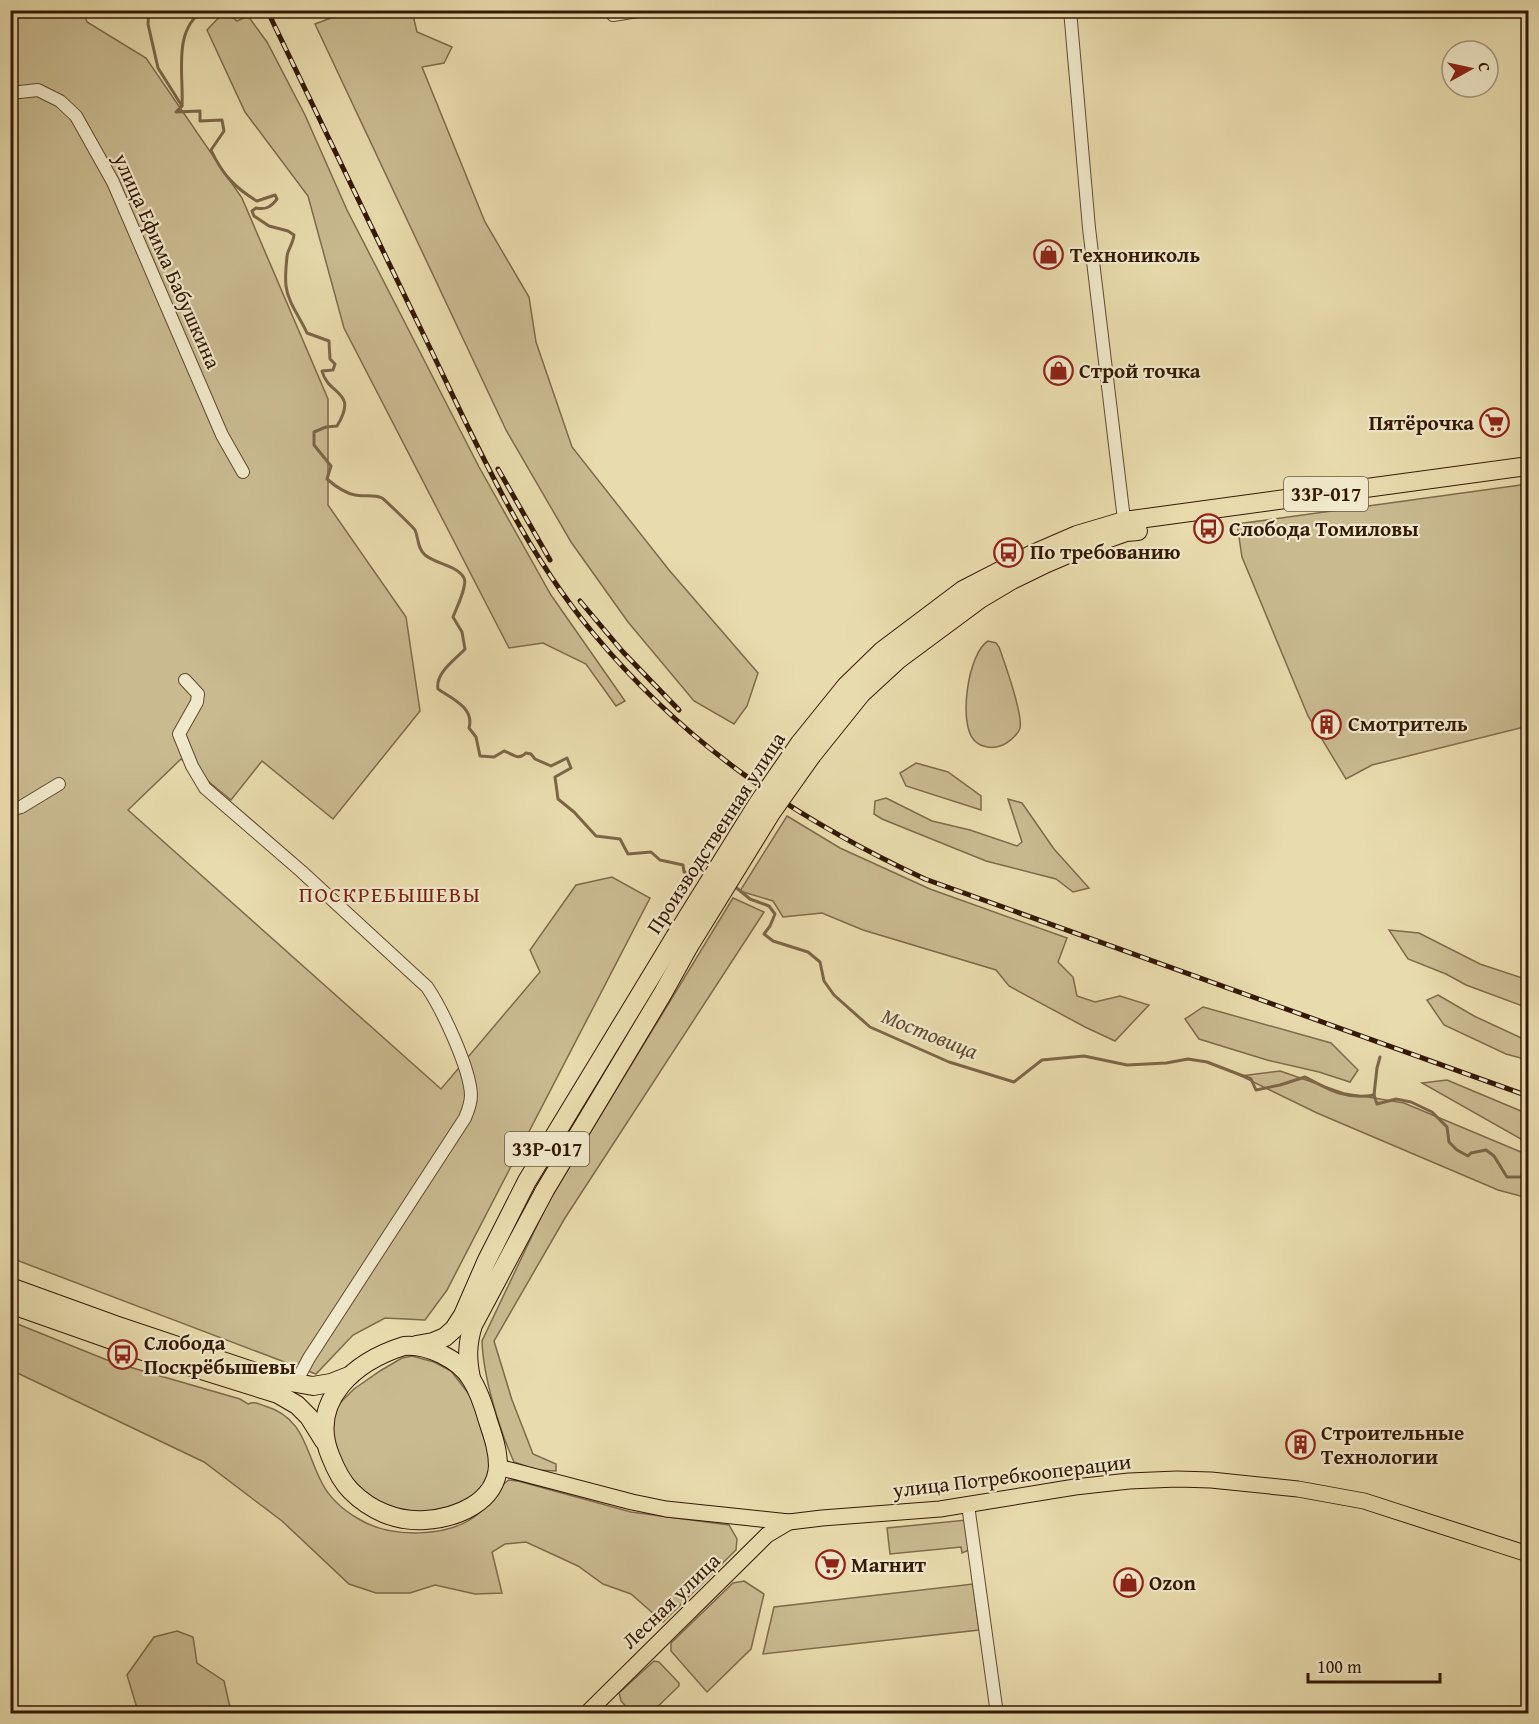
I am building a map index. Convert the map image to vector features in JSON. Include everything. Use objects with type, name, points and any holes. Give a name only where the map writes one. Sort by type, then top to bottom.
[{"type":"highway","name":"Производственная улица","points":[[413,1346],[445,1337],[459,1322],[527,1181],[682,941],[757,805],[806,749],[846,686],[882,651],[963,590],[1003,568],[1077,535],[1528,466]]},
{"type":"highway","name":"Производственная улица","points":[[1125,527],[1528,476]]},
{"type":"highway","name":"Производственная улица","points":[[471,1378],[468,1342],[473,1325],[546,1190],[663,993],[682,941]]},
{"type":"highway","name":"33Р-017","points":[[10,1287],[159,1340],[295,1384],[313,1386],[331,1383],[350,1375],[393,1350],[413,1346],[439,1353],[459,1365],[471,1378],[494,1438],[498,1467],[495,1480],[487,1494],[473,1506],[455,1515],[420,1520],[376,1511],[360,1500],[345,1485],[324,1441],[309,1417],[297,1405],[278,1394],[166,1359],[10,1304]]},
{"type":"highway","name":"33Р-017","points":[[324,1441],[325,1420],[330,1402],[350,1375]]},
{"type":"main road","name":"улица Потребкооперации","points":[[498,1467],[632,1502],[741,1518],[789,1522],[968,1505],[1075,1487],[1128,1481],[1211,1480],[1298,1489],[1364,1501],[1528,1554]]},
{"type":"main road","points":[[741,1518],[748,1523],[752,1532],[751,1546],[746,1556]]},
{"type":"main road","name":"Лесная улица","points":[[586,1713],[767,1535],[789,1522]]},
{"type":"street","points":[[612,10],[613,15],[644,10]]},
{"type":"street","points":[[1070,10],[1089,228],[1125,527]]},
{"type":"street","name":"улица Ефима Бабушкина","points":[[10,93],[38,90],[54,97],[76,116],[113,182],[222,435],[243,472]]},
{"type":"street","points":[[185,680],[198,694],[197,702],[179,734],[192,766],[206,788],[301,871],[427,987],[437,1002],[470,1084],[470,1104],[465,1118],[309,1358],[295,1384]]},
{"type":"street","points":[[10,810],[21,807],[59,784]]},
{"type":"street","points":[[968,1505],[997,1713]]},
{"type":"shaded area","points":[[10,11],[83,11],[87,22],[146,58],[242,198],[328,399],[328,505],[406,617],[420,711],[333,819],[262,761],[231,800],[181,759],[128,810],[441,1089],[540,972],[530,950],[576,885],[612,877],[650,898],[447,1290],[425,1320],[385,1318],[353,1335],[316,1374],[11,1258]]},
{"type":"shaded area","points":[[225,11],[237,21],[248,16],[267,42],[305,115],[347,210],[479,467],[551,595],[625,701],[616,706],[586,664],[543,643],[509,648],[344,328],[308,196],[245,112],[207,30]]},
{"type":"shaded area","points":[[349,11],[412,11],[417,32],[452,47],[444,63],[422,67],[485,222],[529,297],[536,342],[572,447],[669,570],[758,673],[747,706],[734,724],[694,701],[628,622],[571,542],[506,430],[315,24]]},
{"type":"shaded area","points":[[1528,484],[1528,726],[1372,765],[1346,779],[1308,716],[1242,557],[1237,524]]},
{"type":"shaded area","points":[[988,641],[996,643],[999,647],[1020,721],[1019,731],[1015,736],[1003,745],[993,747],[983,746],[974,740],[969,731],[966,704],[975,659]]},
{"type":"shaded area","points":[[916,763],[948,772],[981,796],[981,810],[906,786],[900,773]]},
{"type":"shaded area","points":[[886,798],[932,821],[970,830],[1017,846],[1022,842],[1008,799],[1022,803],[1054,849],[1089,888],[1073,892],[1056,879],[986,861],[882,819],[874,814],[875,801]]},
{"type":"shaded area","points":[[787,816],[840,848],[930,889],[1067,938],[1058,962],[1073,977],[1077,996],[1095,1002],[1120,996],[1149,1005],[1115,1041],[1009,986],[996,970],[863,930],[822,913],[783,917],[773,901],[740,891]]},
{"type":"shaded area","points":[[733,898],[764,912],[565,1218],[494,1341],[512,1400],[533,1454],[556,1464],[556,1471],[537,1470],[514,1462],[493,1402],[485,1370],[482,1341],[550,1198]]},
{"type":"shaded area","points":[[1389,930],[1419,933],[1480,964],[1528,980],[1528,1008],[1466,985],[1446,974],[1408,959]]},
{"type":"shaded area","points":[[1438,995],[1474,1016],[1528,1041],[1528,1060],[1506,1054],[1444,1025],[1427,1000]]},
{"type":"shaded area","points":[[1203,1007],[1331,1043],[1358,1070],[1350,1082],[1199,1039],[1185,1019]]},
{"type":"shaded area","points":[[1280,1071],[1344,1093],[1404,1103],[1528,1155],[1528,1198],[1498,1190],[1317,1113],[1241,1076]]},
{"type":"shaded area","points":[[1447,1080],[1528,1114],[1528,1143],[1422,1083]]},
{"type":"shaded area","points":[[10,1321],[112,1362],[278,1411],[296,1427],[329,1494],[346,1511],[370,1525],[386,1530],[419,1533],[452,1528],[478,1514],[510,1480],[631,1512],[729,1525],[737,1539],[736,1550],[663,1622],[631,1594],[603,1584],[578,1566],[526,1542],[505,1544],[492,1552],[502,1593],[475,1594],[435,1585],[410,1593],[376,1593],[349,1584],[282,1521],[204,1462],[11,1370]]},
{"type":"shaded area","points":[[412,1356],[434,1362],[451,1371],[472,1398],[480,1416],[491,1465],[482,1489],[455,1508],[423,1512],[398,1510],[375,1502],[361,1492],[348,1476],[332,1439],[331,1420],[338,1405],[354,1389],[380,1371],[402,1358]]},
{"type":"shaded area","points":[[966,1520],[969,1550],[962,1553],[961,1547],[890,1554],[887,1528]]},
{"type":"shaded area","points":[[744,1581],[764,1594],[751,1649],[707,1692],[671,1651],[671,1643],[733,1583]]},
{"type":"shaded area","points":[[973,1584],[979,1630],[763,1654],[774,1607]]},
{"type":"shaded area","points":[[177,1631],[193,1637],[197,1663],[224,1681],[230,1707],[220,1713],[141,1713],[136,1705],[127,1675],[154,1637]]},
{"type":"shaded area","points":[[654,1661],[659,1662],[679,1683],[679,1686],[651,1713],[632,1713],[621,1701],[619,1693]]},
{"type":"waterway","name":"Мостовица","points":[[149,10],[148,24],[158,68],[182,106],[176,112],[200,111],[200,121],[222,120],[224,131],[211,150],[220,166],[242,191],[257,201],[275,195],[277,199],[270,206],[263,209],[256,208],[252,211],[254,216],[269,226],[294,235],[287,255],[287,292],[307,333],[329,341],[330,359],[335,364],[333,370],[322,371],[325,379],[344,399],[345,406],[337,426],[326,427],[314,432],[314,445],[331,466],[327,479],[351,494],[382,498],[415,530],[419,546],[425,555],[452,568],[464,578],[463,591],[453,617],[462,632],[465,649],[443,672],[438,689],[461,704],[469,715],[469,728],[476,737],[480,756],[494,757],[504,751],[518,757],[526,753],[551,766],[567,758],[571,768],[555,777],[558,799],[574,812],[596,836],[620,839],[628,854],[651,852],[660,860],[683,865],[684,872],[691,873],[696,862],[707,864],[711,868]]},
{"type":"waterway","points":[[182,106],[181,67],[184,41],[187,29],[204,10]]},
{"type":"waterway","name":"Мостовица","points":[[733,885],[750,899],[769,906],[775,914],[764,934],[773,941],[808,952],[820,962],[824,981],[834,995],[870,1027],[949,1062],[1014,1082],[1042,1060],[1084,1056],[1127,1065],[1166,1063],[1188,1059],[1207,1062],[1251,1079],[1256,1090],[1305,1077],[1330,1090],[1346,1095],[1374,1095],[1377,1104],[1396,1099],[1411,1102],[1432,1112],[1447,1127],[1449,1142],[1457,1150],[1468,1156],[1471,1153],[1486,1150],[1494,1156],[1507,1177],[1524,1177],[1528,1174]]},
{"type":"waterway","points":[[1374,1095],[1380,1057]]},
{"type":"railway","points":[[267,10],[466,424],[523,532],[568,601],[593,633],[629,673],[704,744],[787,804],[831,831],[925,879],[1528,1096]]},
{"type":"railway","points":[[498,469],[550,560]]},
{"type":"railway","points":[[580,601],[623,652],[679,710]]},
{"type":"place","name":"Технониколь","points":[[1049,255]]},
{"type":"place","name":"Строй точка","points":[[1058,371]]},
{"type":"place","name":"Пятёрочка","points":[[1495,423]]},
{"type":"place","name":"Слобода Томиловы","points":[[1208,529]]},
{"type":"place","name":"По требованию","points":[[1009,552]]},
{"type":"place","name":"Смотритель","points":[[1327,724]]},
{"type":"place","name":"Слобода Поскрёбышевы","points":[[123,1355]]},
{"type":"place","name":"Строительные Технологии","points":[[1300,1445]]},
{"type":"place","name":"Магнит","points":[[830,1565]]},
{"type":"place","name":"Ozon","points":[[1128,1583]]},
{"type":"district","name":"ПОСКРЕБЫШЕВЫ","points":[[390,894]]}]
